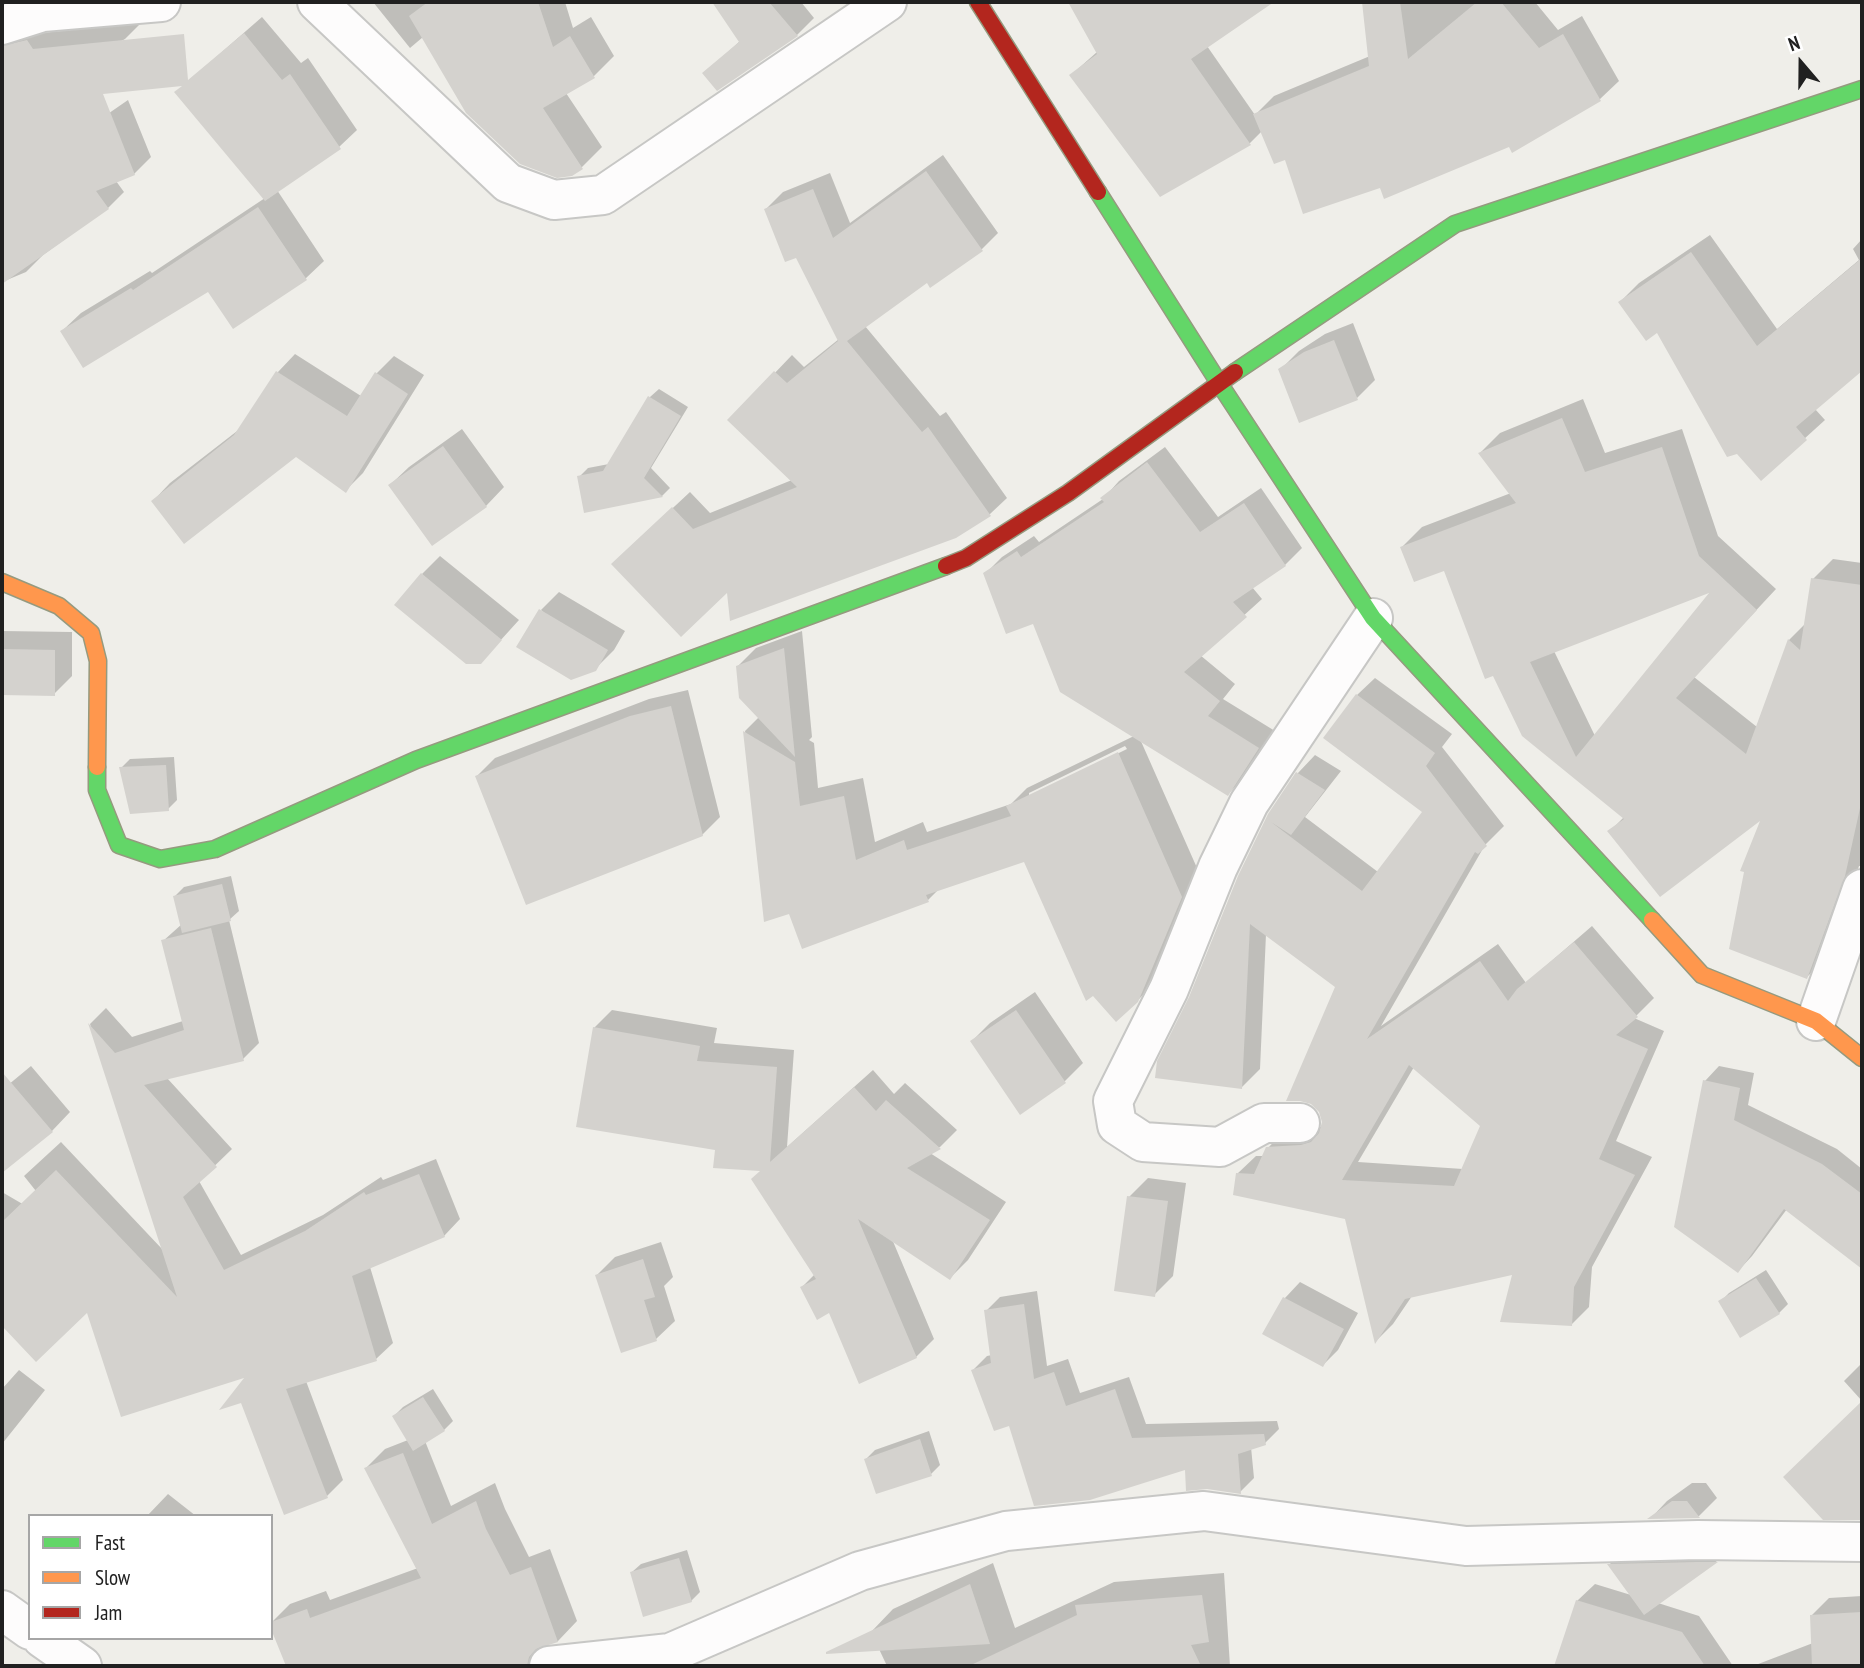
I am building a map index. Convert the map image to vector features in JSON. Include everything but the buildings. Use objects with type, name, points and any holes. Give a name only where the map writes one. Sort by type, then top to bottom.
[{"type":"street","points":[[2,25],[43,12],[161,2]]},
{"type":"street","points":[[317,2],[508,183],[554,200],[603,195],[887,2]]},
{"type":"street","points":[[978,2],[1219,383],[1373,618],[1702,975],[1816,1021],[1862,1058]]},
{"type":"street","points":[[2,582],[59,606],[91,633],[98,661],[97,790],[119,845],[160,859],[215,849],[416,760],[966,558],[1068,493],[1219,383],[1455,224],[1862,89]]},
{"type":"street","points":[[1300,1124],[1264,1123],[1220,1147],[1143,1142],[1117,1125],[1113,1101],[1169,989],[1218,867],[1249,803],[1373,618]]},
{"type":"street","points":[[1816,1021],[1862,889]]},
{"type":"street","points":[[549,1666],[670,1653],[860,1571],[1006,1531],[1203,1511],[1466,1545],[1698,1540],[1862,1542]]},
{"type":"street","points":[[2,1610],[28,1629]]},
{"type":"street","points":[[45,1640],[82,1666]]},
{"type":"traffic: fast","points":[[1235,372],[1455,224],[1862,89]]},
{"type":"traffic: fast","points":[[1098,192],[1373,618],[1652,920]]},
{"type":"traffic: fast","points":[[97,767],[97,790],[119,845],[160,859],[215,849],[416,760],[946,566]]},
{"type":"traffic: slow","points":[[2,582],[59,606],[91,633],[98,661],[97,767]]},
{"type":"traffic: slow","points":[[1652,920],[1702,975],[1816,1021],[1862,1058]]},
{"type":"traffic: jam","points":[[978,2],[1098,192]]},
{"type":"traffic: jam","points":[[946,566],[966,558],[1068,493],[1235,372]]}]
